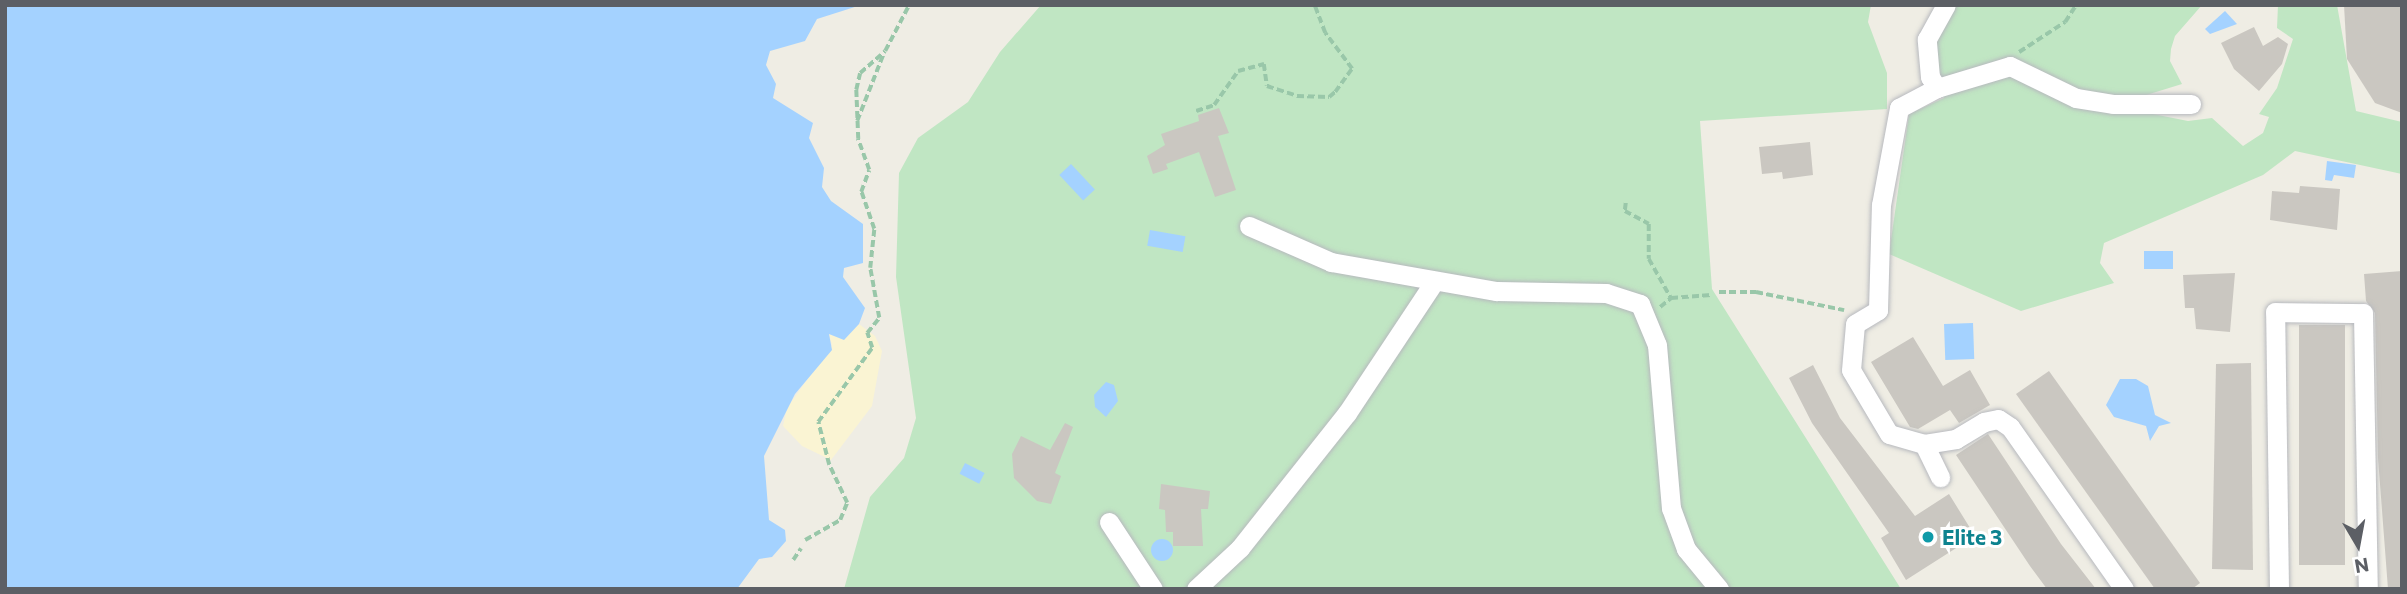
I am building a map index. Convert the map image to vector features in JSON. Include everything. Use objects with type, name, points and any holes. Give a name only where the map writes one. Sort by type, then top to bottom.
[{"type":"street","points":[[1937,88],[1930,76],[1927,38],[1946,5]]},
{"type":"street","points":[[2124,589],[2010,427],[1998,419],[1984,422],[1956,439],[1924,444],[1889,434],[1861,391],[1852,370],[1855,324],[1878,310],[1881,205],[1899,108],[1937,88],[2010,66],[2076,98],[2113,104],[2191,104]]},
{"type":"street","points":[[1249,226],[1331,262],[1401,271],[1434,282],[1496,291],[1606,293],[1629,298],[1647,316],[1657,345],[1671,508],[1686,549],[1719,589]]},
{"type":"street","points":[[1196,589],[1240,548],[1347,413],[1434,282]]},
{"type":"street","points":[[2280,589],[2275,312],[2363,313],[2368,589]]},
{"type":"street","points":[[1924,444],[1940,477]]},
{"type":"street","points":[[1109,522],[1153,589]]},
{"type":"path","points":[[856,123],[885,51],[909,5]]},
{"type":"path","points":[[1196,111],[1214,106],[1238,71],[1264,64],[1267,86],[1297,96],[1329,97],[1335,92],[1352,69],[1325,33],[1314,5]]},
{"type":"path","points":[[2022,48],[2065,22],[2076,5]]},
{"type":"path","points":[[805,540],[840,520],[847,503],[829,465],[818,422],[872,348],[867,333],[879,318],[870,268],[874,229],[861,192],[869,170],[856,123],[860,73],[885,51]]},
{"type":"path","points":[[1626,204],[1625,211],[1649,223],[1649,259],[1671,298]]},
{"type":"path","points":[[1719,292],[1756,292],[1846,310],[1855,324]]},
{"type":"path","points":[[1647,316],[1671,298],[1711,295]]},
{"type":"path","points":[[793,560],[801,548]]},
{"type":"green space","points":[[1041,5],[1871,5],[1868,22],[1887,73],[1887,109],[1700,121],[1712,289],[1901,589],[844,589],[870,497],[904,458],[916,418],[896,277],[899,173],[918,138],[968,102],[1000,52]]},
{"type":"green space","points":[[1956,5],[2202,5],[2175,36],[2171,49],[2170,61],[2182,84],[2130,100],[2133,110],[2188,121],[2212,118],[2243,146],[2263,133],[2269,117],[2259,114],[2277,88],[2293,39],[2277,28],[2278,5],[2337,5],[2356,111],[2402,122],[2402,174],[2295,151],[2263,175],[2104,243],[2100,263],[2114,283],[2021,311],[1889,254],[1909,114],[1944,98],[1935,67],[1935,38],[1947,13]]},
{"type":"sand","points":[[859,324],[875,336],[882,351],[872,406],[831,460],[802,446],[783,426],[787,408],[832,345],[829,334],[844,339]]},
{"type":"water","points":[[5,5],[861,5],[817,19],[805,41],[770,51],[766,65],[776,84],[773,98],[813,123],[809,138],[824,168],[822,187],[831,201],[863,224],[863,263],[844,268],[843,277],[865,308],[859,324],[844,340],[829,334],[832,350],[795,394],[764,456],[769,520],[785,530],[786,541],[772,557],[759,559],[737,589],[5,589]]},
{"type":"water","points":[[2225,11],[2237,24],[2210,34],[2205,29]]},
{"type":"water","points":[[2327,161],[2356,165],[2354,178],[2334,175],[2332,181],[2325,180]]},
{"type":"water","points":[[1071,164],[1095,190],[1083,201],[1059,175]]},
{"type":"water","points":[[1150,230],[1185,236],[1183,252],[1147,246]]},
{"type":"water","points":[[2144,251],[2173,251],[2173,269],[2144,269]]},
{"type":"water","points":[[1973,323],[1974,359],[1945,360],[1944,324]]},
{"type":"water","points":[[2120,379],[2136,379],[2148,386],[2155,415],[2171,423],[2159,426],[2150,441],[2146,426],[2114,417],[2106,405]]},
{"type":"water","points":[[1106,382],[1114,385],[1118,401],[1106,417],[1095,407],[1094,395]]},
{"type":"water","points":[[965,463],[985,473],[979,484],[960,474]]},
{"type":"water","points":[[1162,539],[1170,542],[1173,550],[1170,558],[1162,561],[1154,558],[1151,550],[1154,542]]},
{"type":"building","points":[[2344,5],[2402,5],[2402,113],[2375,103],[2347,59]]},
{"type":"building","points":[[2254,27],[2263,46],[2278,37],[2288,44],[2282,64],[2259,91],[2234,69],[2221,43]]},
{"type":"building","points":[[1219,108],[1229,133],[1218,136],[1236,190],[1215,197],[1199,152],[1166,164],[1168,169],[1153,174],[1147,156],[1165,145],[1161,134],[1199,121],[1198,115]]},
{"type":"building","points":[[1810,142],[1813,175],[1783,179],[1782,172],[1762,174],[1759,147]]},
{"type":"building","points":[[2300,186],[2340,189],[2337,230],[2270,220],[2272,191],[2299,193]]},
{"type":"building","points":[[2402,271],[2402,589],[2388,589],[2378,458],[2375,313],[2366,301],[2364,274]]},
{"type":"building","points":[[2235,273],[2230,332],[2196,329],[2194,308],[2185,308],[2183,275]]},
{"type":"building","points":[[2299,325],[2345,325],[2345,565],[2299,565]]},
{"type":"building","points":[[1913,337],[1943,386],[1970,370],[1990,405],[1959,423],[1950,410],[1918,429],[1910,427],[1871,362]]},
{"type":"building","points":[[2251,363],[2253,570],[2212,569],[2216,364]]},
{"type":"building","points":[[1813,365],[1840,418],[1915,516],[1949,494],[1975,536],[1906,580],[1881,538],[1889,533],[1812,423],[1789,378]]},
{"type":"building","points":[[2049,371],[2200,583],[2192,589],[2155,589],[2016,394]]},
{"type":"building","points":[[1065,423],[1073,427],[1055,473],[1061,476],[1051,504],[1037,501],[1014,478],[1012,454],[1021,436],[1050,450]]},
{"type":"building","points":[[1988,434],[2061,544],[2096,589],[2047,589],[2030,566],[1956,455]]},
{"type":"building","points":[[1161,484],[1210,491],[1208,509],[1201,509],[1203,546],[1173,546],[1173,532],[1166,532],[1165,510],[1159,509]]},
{"type":"place","name":"Elite 3","points":[[1928,537]]}]
